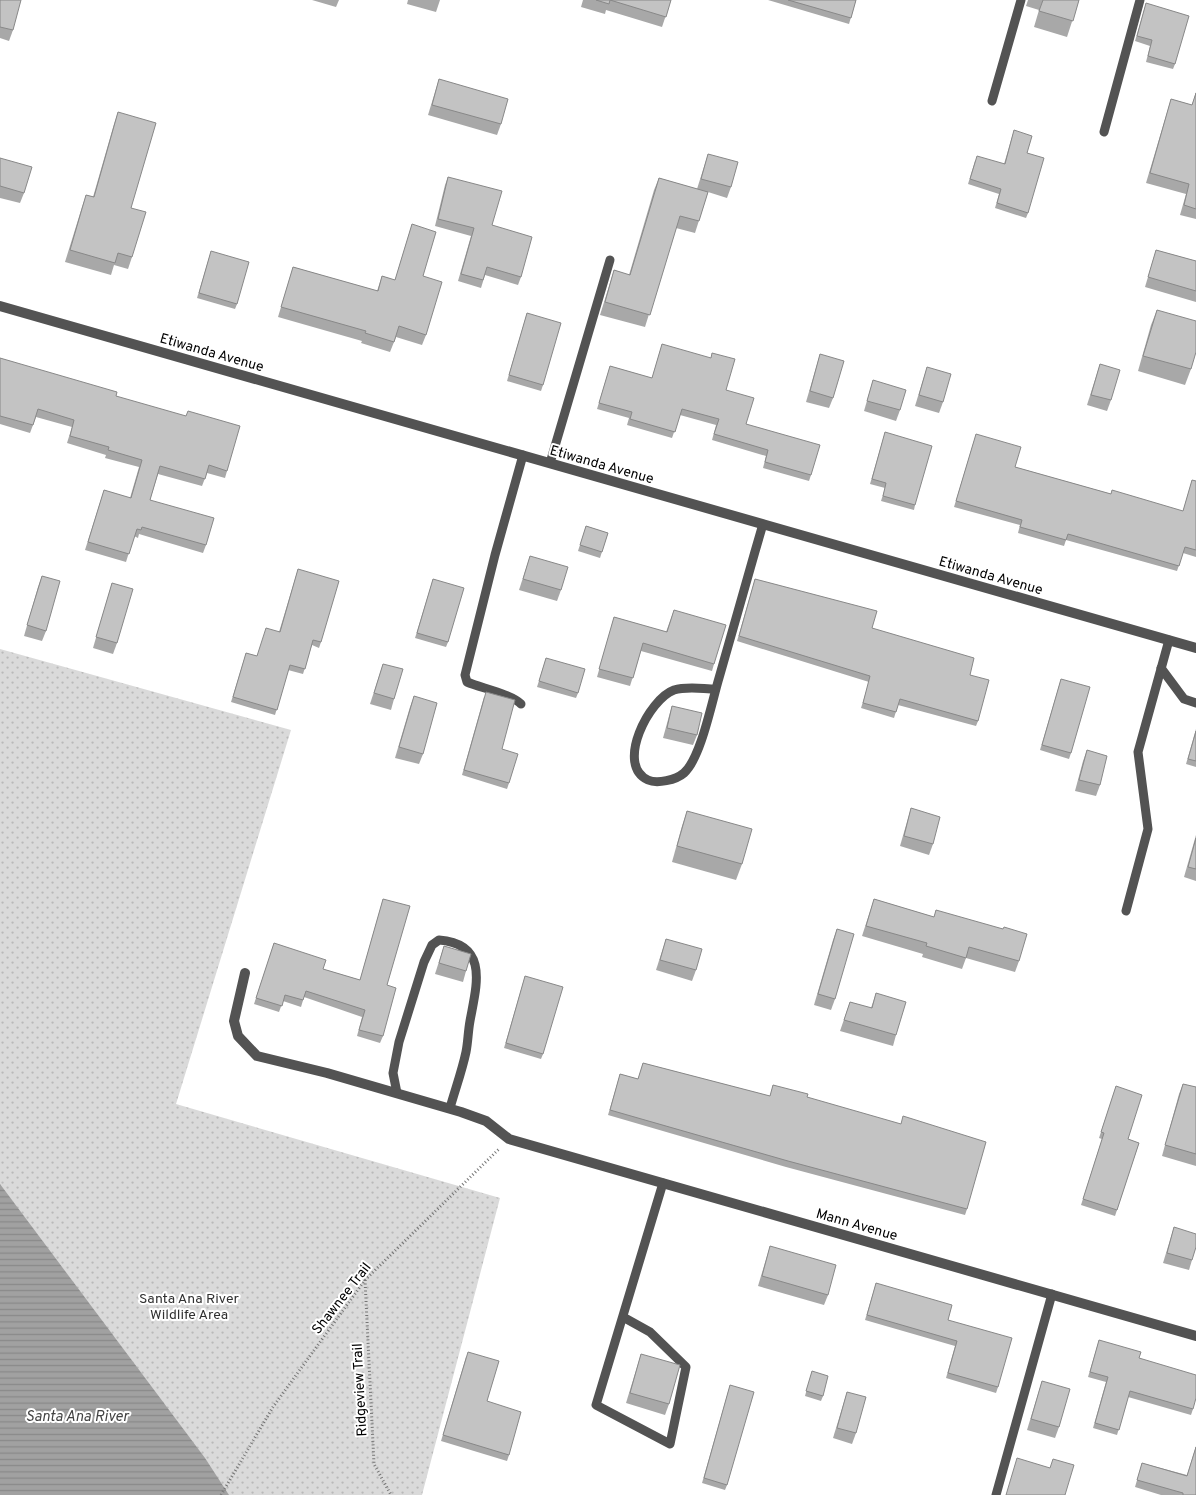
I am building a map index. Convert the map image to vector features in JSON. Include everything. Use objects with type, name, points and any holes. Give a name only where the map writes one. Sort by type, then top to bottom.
[{"type":"street","name":"Etiwanda Avenue","points":[[0,306],[1196,648]]},
{"type":"street","points":[[245,973],[234,1021],[238,1036],[257,1056],[327,1073],[450,1108],[486,1121],[509,1139]]},
{"type":"street","name":"Mann Avenue","points":[[509,1139],[1196,1336]]},
{"type":"lane","points":[[992,101],[1021,0]]},
{"type":"lane","points":[[1104,132],[1140,0]]},
{"type":"lane","points":[[550,463],[610,260]]},
{"type":"lane","points":[[521,704],[515,698],[488,691],[467,682],[465,676],[523,455]]},
{"type":"lane","points":[[716,689],[674,690],[656,702],[644,720],[636,742],[634,755],[638,772],[649,780],[668,781],[684,773],[698,749],[716,689],[763,524]]},
{"type":"lane","points":[[1126,911],[1148,829],[1138,752],[1168,640]]},
{"type":"lane","points":[[1161,668],[1184,699],[1196,703]]},
{"type":"lane","points":[[396,1093],[393,1073],[399,1042],[424,962],[432,945],[439,940],[452,941],[467,950],[475,965],[477,989],[466,1053],[450,1108]]},
{"type":"lane","points":[[623,1317],[650,1332],[686,1366],[670,1444],[596,1405],[663,1183]]},
{"type":"lane","points":[[996,1495],[1052,1294]]},
{"type":"path","name":"Shawnee Trail","points":[[221,1495],[273,1407],[365,1280],[509,1139]]},
{"type":"path","name":"Ridgeview Trail","points":[[365,1280],[374,1464],[391,1495]]},
{"type":"green space","name":"Santa Ana River Wildlife Area","points":[[0,649],[291,730],[176,1104],[500,1198],[422,1495],[0,1495]]},
{"type":"water","name":"Santa Ana River","points":[[0,1184],[205,1458],[229,1495],[0,1495]]},
{"type":"building","points":[[0,0],[21,0],[13,30],[0,27]]},
{"type":"building","points":[[596,0],[610,0],[609,4]]},
{"type":"building","points":[[610,0],[671,0],[666,17]]},
{"type":"building","points":[[788,0],[856,0],[851,18]]},
{"type":"building","points":[[1043,0],[1079,0],[1073,21],[1039,11]]},
{"type":"building","points":[[1146,3],[1189,16],[1175,64],[1148,56],[1152,40],[1137,36]]},
{"type":"building","points":[[439,79],[508,99],[501,124],[432,105]]},
{"type":"building","points":[[1196,93],[1196,209],[1184,205],[1189,184],[1150,173],[1171,99],[1192,105]]},
{"type":"building","points":[[118,112],[156,123],[131,208],[146,212],[132,257],[118,253],[115,263],[70,250],[86,195],[94,197]]},
{"type":"building","points":[[1014,130],[1032,136],[1027,153],[1044,158],[1028,213],[997,203],[1001,189],[970,179],[977,156],[1005,164]]},
{"type":"building","points":[[708,154],[738,162],[731,187],[701,179]]},
{"type":"building","points":[[0,158],[32,167],[24,193],[0,186]]},
{"type":"building","points":[[448,177],[502,191],[492,225],[532,237],[521,277],[487,267],[483,280],[461,274],[474,228],[438,219]]},
{"type":"building","points":[[659,178],[708,192],[699,221],[680,216],[650,315],[605,302],[614,270],[630,275]]},
{"type":"building","points":[[412,224],[436,232],[423,276],[442,282],[426,335],[399,326],[394,342],[365,333],[366,331],[281,307],[293,267],[378,291],[382,276],[395,280]]},
{"type":"building","points":[[1156,250],[1196,261],[1196,291],[1148,277]]},
{"type":"building","points":[[211,251],[249,262],[237,304],[199,293]]},
{"type":"building","points":[[1157,310],[1196,321],[1196,352],[1191,369],[1143,356]]},
{"type":"building","points":[[527,313],[561,323],[543,385],[509,375]]},
{"type":"building","points":[[662,344],[711,358],[712,353],[735,359],[726,390],[754,398],[746,424],[820,445],[811,475],[765,462],[768,450],[714,434],[719,419],[682,409],[675,432],[630,419],[632,412],[599,403],[610,366],[652,378]]},
{"type":"building","points":[[820,354],[844,361],[833,398],[810,391]]},
{"type":"building","points":[[0,358],[117,392],[116,396],[186,416],[188,411],[240,426],[227,471],[209,465],[205,479],[160,466],[150,500],[214,518],[206,545],[142,527],[141,530],[137,529],[129,554],[88,542],[104,490],[131,498],[142,460],[108,450],[109,447],[70,436],[74,420],[38,409],[33,425],[0,416]]},
{"type":"building","points":[[1100,364],[1120,370],[1111,400],[1091,395]]},
{"type":"building","points":[[927,367],[951,374],[943,402],[919,395]]},
{"type":"building","points":[[873,380],[906,390],[900,410],[867,401]]},
{"type":"building","points":[[885,432],[932,446],[915,505],[883,496],[886,483],[872,479]]},
{"type":"building","points":[[976,434],[1021,447],[1015,467],[1111,494],[1112,490],[1183,511],[1192,480],[1196,481],[1196,550],[1185,547],[1179,566],[1068,534],[1066,540],[1020,527],[1022,520],[956,501]]},
{"type":"building","points":[[586,526],[608,533],[602,552],[580,545]]},
{"type":"building","points":[[530,556],[568,567],[561,590],[523,579]]},
{"type":"building","points":[[298,569],[339,581],[321,642],[313,640],[305,669],[290,665],[277,710],[233,697],[246,653],[257,656],[266,628],[280,632]]},
{"type":"building","points":[[42,576],[60,581],[46,631],[27,625]]},
{"type":"building","points":[[433,579],[464,588],[448,642],[417,633]]},
{"type":"building","points":[[755,579],[877,611],[872,628],[974,658],[970,675],[989,680],[978,721],[900,699],[896,712],[863,703],[870,676],[739,636]]},
{"type":"building","points":[[112,583],[133,589],[117,643],[96,637]]},
{"type":"building","points":[[674,610],[726,625],[714,664],[643,643],[633,678],[599,669],[614,617],[667,632]]},
{"type":"building","points":[[546,658],[585,669],[578,693],[539,681]]},
{"type":"building","points":[[383,664],[403,669],[394,699],[374,693]]},
{"type":"building","points":[[1061,679],[1090,687],[1071,753],[1042,745]]},
{"type":"building","points":[[486,692],[515,700],[502,749],[518,754],[509,783],[464,770]]},
{"type":"building","points":[[414,696],[437,703],[423,754],[399,747]]},
{"type":"building","points":[[672,706],[702,713],[697,735],[667,728]]},
{"type":"building","points":[[1196,731],[1196,761],[1188,759]]},
{"type":"building","points":[[1087,750],[1107,756],[1100,785],[1079,780]]},
{"type":"building","points":[[911,808],[940,817],[933,844],[904,836]]},
{"type":"building","points":[[687,811],[752,829],[742,864],[677,846]]},
{"type":"building","points":[[1196,838],[1196,869],[1188,867]]},
{"type":"building","points":[[383,899],[410,906],[387,985],[396,988],[383,1036],[359,1030],[365,1010],[306,991],[303,1000],[285,995],[282,1006],[256,998],[274,943],[326,960],[323,969],[360,980]]},
{"type":"building","points":[[874,899],[934,917],[936,910],[1027,934],[1019,961],[969,947],[966,958],[926,946],[927,943],[866,926]]},
{"type":"building","points":[[837,929],[854,934],[835,999],[818,994]]},
{"type":"building","points":[[666,939],[702,949],[696,970],[660,960]]},
{"type":"building","points":[[444,946],[471,954],[466,971],[439,963]]},
{"type":"building","points":[[525,976],[563,987],[543,1054],[506,1043]]},
{"type":"building","points":[[876,993],[906,1002],[896,1035],[844,1020],[850,1002],[872,1008]]},
{"type":"building","points":[[643,1063],[770,1096],[773,1085],[808,1094],[807,1097],[901,1124],[903,1116],[986,1142],[967,1209],[788,1161],[610,1110],[620,1074],[638,1079]]},
{"type":"building","points":[[1183,1084],[1196,1087],[1196,1154],[1165,1145]]},
{"type":"building","points":[[1116,1086],[1142,1095],[1128,1139],[1139,1143],[1117,1210],[1083,1199],[1104,1133],[1101,1132]]},
{"type":"building","points":[[1174,1227],[1196,1234],[1196,1247],[1192,1260],[1167,1253]]},
{"type":"building","points":[[770,1246],[836,1265],[828,1295],[762,1276]]},
{"type":"building","points":[[876,1283],[952,1305],[948,1320],[1012,1338],[998,1387],[948,1373],[957,1341],[867,1315]]},
{"type":"building","points":[[1099,1340],[1141,1352],[1139,1358],[1196,1375],[1196,1398],[1193,1409],[1130,1391],[1119,1430],[1095,1423],[1108,1377],[1090,1372]]},
{"type":"building","points":[[468,1352],[499,1361],[487,1401],[521,1412],[509,1455],[443,1435]]},
{"type":"building","points":[[641,1354],[680,1365],[669,1404],[630,1393]]},
{"type":"building","points":[[812,1371],[828,1376],[823,1396],[806,1391]]},
{"type":"building","points":[[1042,1381],[1070,1389],[1059,1427],[1031,1419]]},
{"type":"building","points":[[730,1385],[754,1392],[727,1485],[704,1478]]},
{"type":"building","points":[[847,1392],[866,1397],[856,1433],[837,1428]]},
{"type":"building","points":[[1196,1447],[1196,1495],[1183,1495],[1183,1493],[1137,1480],[1142,1463],[1187,1476]]},
{"type":"building","points":[[1017,1458],[1050,1468],[1053,1459],[1074,1465],[1065,1495],[1006,1495]]}]
